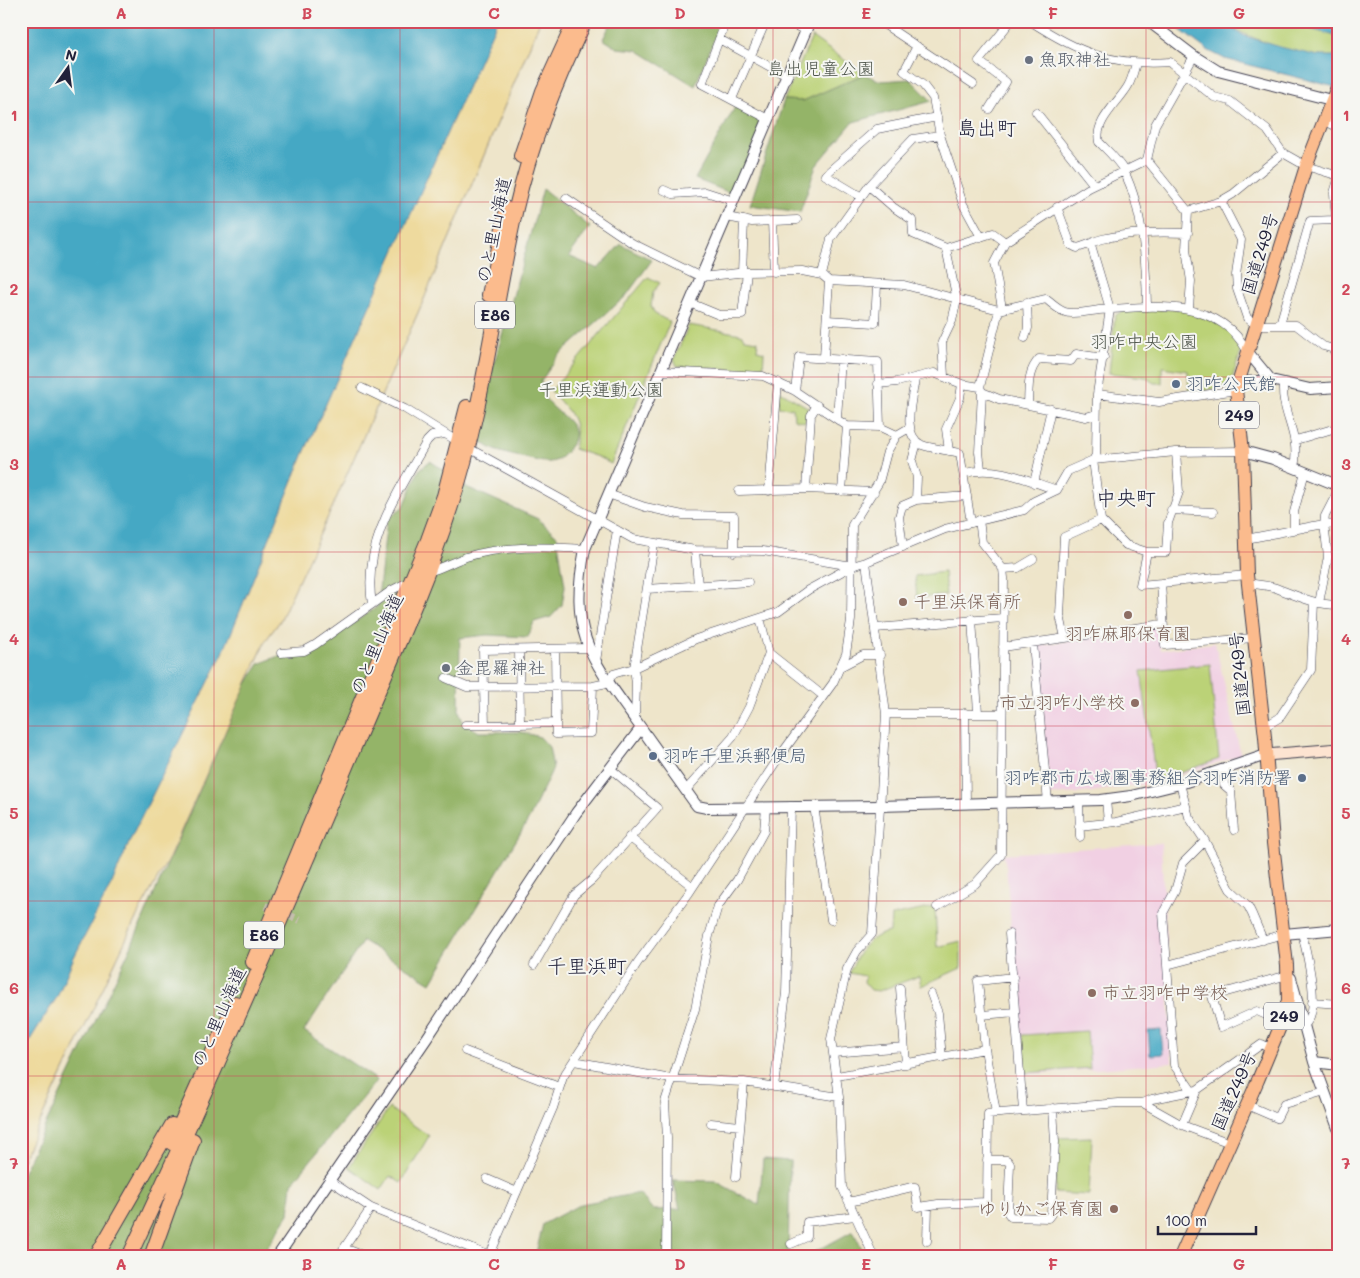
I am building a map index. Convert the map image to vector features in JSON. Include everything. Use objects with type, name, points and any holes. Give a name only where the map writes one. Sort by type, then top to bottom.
[{"type":"highway","name":"のと里山海道","points":[[119,1257],[242,988],[428,540],[444,496],[476,371],[499,242],[512,185],[530,125],[574,21]]},
{"type":"highway","name":"のと里山海道","points":[[130,1257],[237,1023],[440,541],[466,455],[517,205],[540,130],[585,21]]},
{"type":"highway","points":[[540,130],[595,21]]},
{"type":"highway","name":"国道249号","points":[[1180,1257],[1272,1049],[1283,1019],[1289,988],[1273,843],[1264,727],[1253,638],[1248,579],[1243,451],[1236,390],[1306,166],[1323,120],[1336,94]]},
{"type":"highway","points":[[96,1257],[189,1093],[221,1020],[242,988]]},
{"type":"highway","points":[[151,1257],[193,1140],[220,1075],[237,1023]]},
{"type":"main road","points":[[1266,755],[1339,749]]},
{"type":"street","points":[[726,21],[702,84],[768,119]]},
{"type":"street","points":[[732,99],[766,21]]},
{"type":"street","points":[[786,21],[806,31]]},
{"type":"street","points":[[810,21],[585,549],[579,591],[580,616],[588,648],[607,683],[697,806],[701,808],[880,806],[1106,799],[1180,784],[1266,755]]},
{"type":"street","points":[[879,21],[973,84]]},
{"type":"street","points":[[990,109],[1006,82],[979,61],[1011,21]]},
{"type":"street","points":[[1030,21],[1058,40],[1094,56],[1136,62],[1170,62],[1214,97],[1230,101],[1267,130],[1283,153],[1306,166],[1339,177],[1334,193],[1336,209],[1334,220],[1339,260]]},
{"type":"street","points":[[1148,21],[1194,56],[1218,70],[1336,94]]},
{"type":"street","points":[[719,39],[787,76]]},
{"type":"street","points":[[917,46],[904,70],[922,84],[933,98],[940,135],[963,204],[981,237]]},
{"type":"street","points":[[1147,160],[1155,125],[1194,56]]},
{"type":"street","points":[[1136,62],[1130,83],[1105,118],[1098,137],[1124,171],[1142,232],[1146,256],[1147,306]]},
{"type":"street","points":[[1036,112],[1094,186]]},
{"type":"street","points":[[860,196],[825,175],[877,129],[937,117]]},
{"type":"street","points":[[1323,120],[1339,128]]},
{"type":"street","points":[[822,275],[831,239],[860,196],[913,139],[940,135]]},
{"type":"street","points":[[1188,211],[1221,201],[1233,194],[1283,153]]},
{"type":"street","points":[[981,469],[979,452],[981,389],[1000,309],[994,263],[1005,242],[1057,207],[1147,160]]},
{"type":"street","points":[[1147,160],[1188,211],[1186,250],[1191,281],[1189,308]]},
{"type":"street","points":[[869,186],[893,207],[912,220],[912,234],[946,248],[993,233],[1005,242]]},
{"type":"street","points":[[664,190],[673,194],[706,192],[734,201]]},
{"type":"street","points":[[566,198],[632,243],[660,259],[701,277],[744,272],[802,271],[822,275],[829,281],[904,285],[957,300],[1000,309],[1046,299],[1065,313],[1147,306],[1189,308],[1225,324],[1241,339],[1271,380]]},
{"type":"street","points":[[1221,201],[1241,240],[1236,271],[1237,290],[1247,318],[1256,324],[1296,325],[1323,346],[1334,349]]},
{"type":"street","points":[[1057,207],[1071,244],[1077,248],[1091,245],[1100,240],[1142,232],[1188,233]]},
{"type":"street","points":[[727,217],[752,222],[797,220]]},
{"type":"street","points":[[690,303],[719,315],[742,315],[744,220]]},
{"type":"street","points":[[1280,324],[1310,221],[1334,220]]},
{"type":"street","points":[[772,221],[774,272]]},
{"type":"street","points":[[1091,245],[1110,309],[1097,394],[1096,455],[1093,460],[1101,520],[1126,545],[1147,552],[1166,552],[1168,523],[1171,510],[1179,492],[1176,452]]},
{"type":"street","points":[[944,376],[942,342],[952,321],[957,300],[946,248]]},
{"type":"street","points":[[824,357],[829,281]]},
{"type":"street","points":[[827,320],[875,323],[877,285]]},
{"type":"street","points":[[1025,338],[1028,328],[1027,302]]},
{"type":"street","points":[[1339,332],[1334,349],[1339,368]]},
{"type":"street","points":[[1028,404],[1029,378],[1032,366],[1039,359],[1066,362],[1072,361],[1076,354],[1104,358]]},
{"type":"street","points":[[795,390],[799,357],[824,357],[878,362],[880,427]]},
{"type":"street","points":[[837,418],[841,359]]},
{"type":"street","points":[[661,371],[763,376],[795,390],[847,426],[880,427],[897,435]]},
{"type":"street","points":[[878,384],[915,379],[934,373],[981,389],[999,399],[1086,418],[1096,414]]},
{"type":"street","points":[[915,379],[909,428],[920,444],[960,453],[968,496],[982,542],[1003,569],[1001,854],[975,884],[937,907]]},
{"type":"street","points":[[1097,394],[1159,402],[1236,390],[1246,382],[1271,380],[1310,389],[1338,391]]},
{"type":"street","points":[[769,491],[778,382]]},
{"type":"street","points":[[1283,383],[1282,398],[1296,440],[1294,468]]},
{"type":"street","points":[[950,451],[946,428],[960,398],[962,384]]},
{"type":"street","points":[[362,388],[405,409],[448,436],[432,436],[426,441],[384,518],[373,552],[370,592],[372,604]]},
{"type":"street","points":[[806,489],[811,415],[817,405]]},
{"type":"street","points":[[1034,483],[1051,409]]},
{"type":"street","points":[[842,491],[847,426]]},
{"type":"street","points":[[1296,440],[1339,427]]},
{"type":"street","points":[[329,1180],[371,1208],[489,1256],[553,1108],[559,1087],[574,1061],[638,962],[693,887],[822,694],[833,682],[846,654],[852,620],[852,525],[879,482],[887,452],[897,435],[909,428]]},
{"type":"street","points":[[916,500],[917,477],[912,461],[918,442]]},
{"type":"street","points":[[446,678],[464,687],[593,686],[607,683],[613,674],[634,668],[696,638],[778,612],[808,590],[852,566],[945,529],[1024,510],[1034,501],[1057,490],[1068,471],[1093,460],[1176,452],[1243,451],[1305,472],[1339,488],[1328,510],[1324,524],[1328,557],[1317,602],[1311,670],[1279,718],[1264,727]]},
{"type":"street","points":[[474,452],[634,539],[695,550],[763,551],[852,566]]},
{"type":"street","points":[[964,472],[981,469],[1009,474],[1057,490]]},
{"type":"street","points":[[1294,529],[1294,512],[1305,472]]},
{"type":"street","points":[[739,491],[806,489],[874,492]]},
{"type":"street","points":[[608,494],[644,507],[683,515],[734,516],[734,552]]},
{"type":"street","points":[[903,547],[899,517],[902,506],[916,500],[968,496]]},
{"type":"street","points":[[1171,510],[1212,512]]},
{"type":"street","points":[[1065,638],[1060,615],[1064,537],[1101,520]]},
{"type":"street","points":[[1246,539],[1324,524],[1339,526]]},
{"type":"street","points":[[596,663],[617,530]]},
{"type":"street","points":[[635,719],[636,683],[634,668],[654,544]]},
{"type":"street","points":[[434,570],[467,557],[491,552],[549,548],[585,549]]},
{"type":"street","points":[[695,550],[698,585]]},
{"type":"street","points":[[1147,552],[1140,585],[1248,579],[1290,595],[1339,605]]},
{"type":"street","points":[[1003,569],[1018,568],[1033,559]]},
{"type":"street","points":[[866,562],[880,655],[886,714],[872,934],[857,951],[848,969],[831,1039],[839,1097],[842,1187],[874,1257]]},
{"type":"street","points":[[648,589],[748,582]]},
{"type":"street","points":[[1161,583],[1165,645],[1253,638]]},
{"type":"street","points":[[281,653],[304,651],[315,645],[372,604],[404,584]]},
{"type":"street","points":[[686,790],[733,737],[749,707],[769,653],[760,618]]},
{"type":"street","points":[[875,628],[1003,618]]},
{"type":"street","points":[[972,619],[978,713]]},
{"type":"street","points":[[1003,647],[1163,624]]},
{"type":"street","points":[[1033,644],[1048,802]]},
{"type":"street","points":[[485,725],[483,650],[588,648]]},
{"type":"street","points":[[555,649],[556,734],[591,733],[593,686]]},
{"type":"street","points":[[519,650],[520,723]]},
{"type":"street","points":[[769,653],[822,694]]},
{"type":"street","points":[[840,667],[863,655],[880,655]]},
{"type":"street","points":[[886,714],[1001,714]]},
{"type":"street","points":[[965,714],[966,804]]},
{"type":"street","points":[[465,725],[556,723]]},
{"type":"street","points":[[276,1257],[427,1038],[561,834],[641,728]]},
{"type":"street","points":[[534,965],[574,895],[592,880],[657,808],[611,768]]},
{"type":"street","points":[[1224,770],[1224,785],[1231,791],[1234,830]]},
{"type":"street","points":[[1180,784],[1189,818],[1206,841],[1230,889],[1248,906],[1263,940]]},
{"type":"street","points":[[1106,799],[1108,823]]},
{"type":"street","points":[[1079,801],[1080,837]]},
{"type":"street","points":[[774,1087],[786,993],[791,806]]},
{"type":"street","points":[[814,806],[831,920]]},
{"type":"street","points":[[1080,826],[1108,823],[1186,806]]},
{"type":"street","points":[[666,1257],[667,1138],[665,1102],[671,1078],[695,1009],[709,936],[718,906],[737,880],[764,831],[766,807]]},
{"type":"street","points":[[629,837],[693,887]]},
{"type":"street","points":[[1195,1091],[1174,1065],[1163,913],[1175,891],[1183,863],[1206,841]]},
{"type":"street","points":[[1167,965],[1284,934],[1339,929]]},
{"type":"street","points":[[1302,932],[1311,976],[1312,1002],[1311,1018],[1304,1025]]},
{"type":"street","points":[[1009,934],[1023,1111]]},
{"type":"street","points":[[1304,1025],[1296,1019],[1283,1019],[1257,1011],[1221,1027],[1212,996],[1288,970],[1304,1025],[1314,1062],[1339,1131]]},
{"type":"street","points":[[996,1113],[985,1049],[978,981],[1013,978]]},
{"type":"street","points":[[900,988],[906,1064]]},
{"type":"street","points":[[931,994],[938,1013],[942,1058]]},
{"type":"street","points":[[1312,1002],[1339,1004]]},
{"type":"street","points":[[982,1015],[1015,1012]]},
{"type":"street","points":[[849,1202],[915,1187],[918,1207],[987,1202],[988,1114],[1118,1103],[1143,1103],[1152,1099],[1195,1091],[1262,1044],[1272,1049]]},
{"type":"street","points":[[833,1053],[904,1046]]},
{"type":"street","points":[[837,1076],[985,1049]]},
{"type":"street","points":[[465,1051],[559,1087]]},
{"type":"street","points":[[574,1061],[671,1078],[744,1082],[839,1097]]},
{"type":"street","points":[[1314,1062],[1339,1065]]},
{"type":"street","points":[[736,1177],[744,1082]]},
{"type":"street","points":[[1182,1125],[1195,1091]]},
{"type":"street","points":[[1247,1105],[1277,1118],[1284,1104],[1325,1092]]},
{"type":"street","points":[[1143,1103],[1182,1125],[1230,1143]]},
{"type":"street","points":[[987,1160],[1007,1160],[1010,1164],[1008,1213],[1011,1217],[1048,1218],[1051,1214],[1054,1142],[1053,1108]]},
{"type":"street","points":[[711,1123],[740,1126]]},
{"type":"street","points":[[488,1179],[517,1192]]},
{"type":"street","points":[[927,1241],[928,1206]]},
{"type":"street","points":[[338,1257],[371,1208]]},
{"type":"street","points":[[791,1244],[807,1237],[807,1222],[856,1216]]},
{"type":"street","points":[[344,1248],[367,1257]]},
{"type":"shaded area","name":"市立羽咋小学校","points":[[1159,627],[1161,650],[1215,643],[1241,755],[1160,782],[1084,793],[1050,795],[1036,646]]},
{"type":"shaded area","name":"市立羽咋中学校","points":[[1161,843],[1172,1063],[1023,1075],[1006,866],[1003,854]]},
{"type":"green space","points":[[612,21],[722,21],[695,86],[637,50],[617,48],[603,39]]},
{"type":"green space","points":[[1219,21],[1282,21],[1339,37],[1339,56],[1324,56],[1293,51],[1261,41]]},
{"type":"green space","name":"島出児童公園","points":[[812,37],[864,74],[803,101],[784,100]]},
{"type":"green space","points":[[864,74],[881,81],[910,79],[932,101],[853,122],[816,166],[800,212],[750,205],[784,100],[803,101]]},
{"type":"green space","points":[[735,107],[764,122],[733,194],[695,179]]},
{"type":"green space","points":[[543,189],[590,227],[569,256],[598,269],[621,244],[652,260],[626,296],[558,356],[541,381],[542,392],[546,400],[567,420],[574,434],[572,443],[564,454],[552,462],[534,460],[493,449],[474,435]]},
{"type":"green space","name":"千里浜運動公園","points":[[648,277],[660,283],[653,292],[651,306],[655,314],[670,322],[611,464],[598,457],[574,449],[575,430],[572,417],[551,391]]},
{"type":"green space","name":"羽咋中央公園","points":[[1184,309],[1224,325],[1242,348],[1230,385],[1189,394],[1188,371],[1162,367],[1162,383],[1154,383],[1145,377],[1109,373],[1115,316],[1122,311]]},
{"type":"green space","points":[[689,325],[741,334],[745,339],[758,341],[757,350],[764,352],[763,372],[677,366],[674,359]]},
{"type":"green space","points":[[780,391],[809,408],[805,422],[794,419],[793,408],[779,407]]},
{"type":"green space","points":[[430,461],[453,476],[464,486],[538,519],[557,536],[565,586],[562,605],[551,617],[534,622],[528,637],[487,635],[460,638],[459,711],[463,722],[479,732],[521,732],[540,737],[549,747],[553,768],[530,817],[431,983],[363,941],[304,1031],[377,1080],[292,1183],[289,1214],[261,1257],[21,1257],[21,1176],[130,949],[245,687],[259,664],[276,657],[307,654],[377,607],[387,519],[404,506],[419,470]]},
{"type":"green space","points":[[944,572],[946,595],[917,598],[915,576]]},
{"type":"green space","points":[[1210,664],[1219,759],[1156,782],[1141,671]]},
{"type":"green space","points":[[935,907],[937,947],[961,941],[961,968],[921,986],[919,976],[879,991],[871,990],[864,982],[865,976],[849,973],[860,952],[869,941],[890,932],[891,916]]},
{"type":"green space","points":[[1087,1031],[1090,1068],[1025,1073],[1022,1035]]},
{"type":"green space","points":[[389,1108],[429,1136],[401,1183],[390,1176],[381,1190],[349,1167]]},
{"type":"green space","points":[[1092,1137],[1089,1195],[1055,1193],[1058,1138]]},
{"type":"green space","points":[[763,1159],[790,1161],[788,1257],[494,1257],[496,1252],[518,1255],[536,1253],[543,1224],[581,1204],[639,1193],[653,1210],[680,1209],[673,1180],[715,1181],[759,1205]]},
{"type":"green space","points":[[853,1231],[866,1257],[812,1257],[813,1253]]},
{"type":"sand","points":[[497,21],[540,21],[424,299],[332,508],[280,621],[266,640],[169,858],[138,914],[21,1162],[21,1054],[57,997],[74,957],[112,883],[132,836],[223,653],[304,453]]},
{"type":"water","points":[[21,21],[497,21],[304,453],[223,653],[132,836],[112,883],[74,957],[57,997],[21,1054]]},
{"type":"water","points":[[1168,21],[1219,21],[1245,36],[1280,47],[1318,56],[1339,56],[1339,88],[1225,59],[1207,50]]},
{"type":"water","points":[[1282,21],[1339,21],[1339,37]]},
{"type":"water","points":[[1161,1030],[1163,1054],[1150,1055],[1148,1031]]},
{"type":"tunnel","points":[[265,906],[300,920]]},
{"type":"place","name":"魚取神社","points":[[1029,60]]},
{"type":"place","name":"羽咋公民館","points":[[1176,384]]},
{"type":"place","name":"千里浜保育所","points":[[903,602]]},
{"type":"place","name":"羽咋麻耶保育園","points":[[1128,615]]},
{"type":"place","name":"金毘羅神社","points":[[446,668]]},
{"type":"place","name":"市立羽咋小学校","points":[[1135,703]]},
{"type":"place","name":"羽咋千里浜郵便局","points":[[653,756]]},
{"type":"place","name":"羽咋郡市広域圏事務組合羽咋消防署","points":[[1302,778]]},
{"type":"place","name":"市立羽咋中学校","points":[[1092,993]]},
{"type":"place","name":"ゆりかご保育園","points":[[1114,1209]]},
{"type":"district","name":"島出町","points":[[987,128]]},
{"type":"district","name":"中央町","points":[[1126,498]]},
{"type":"district","name":"千里浜町","points":[[587,966]]}]
